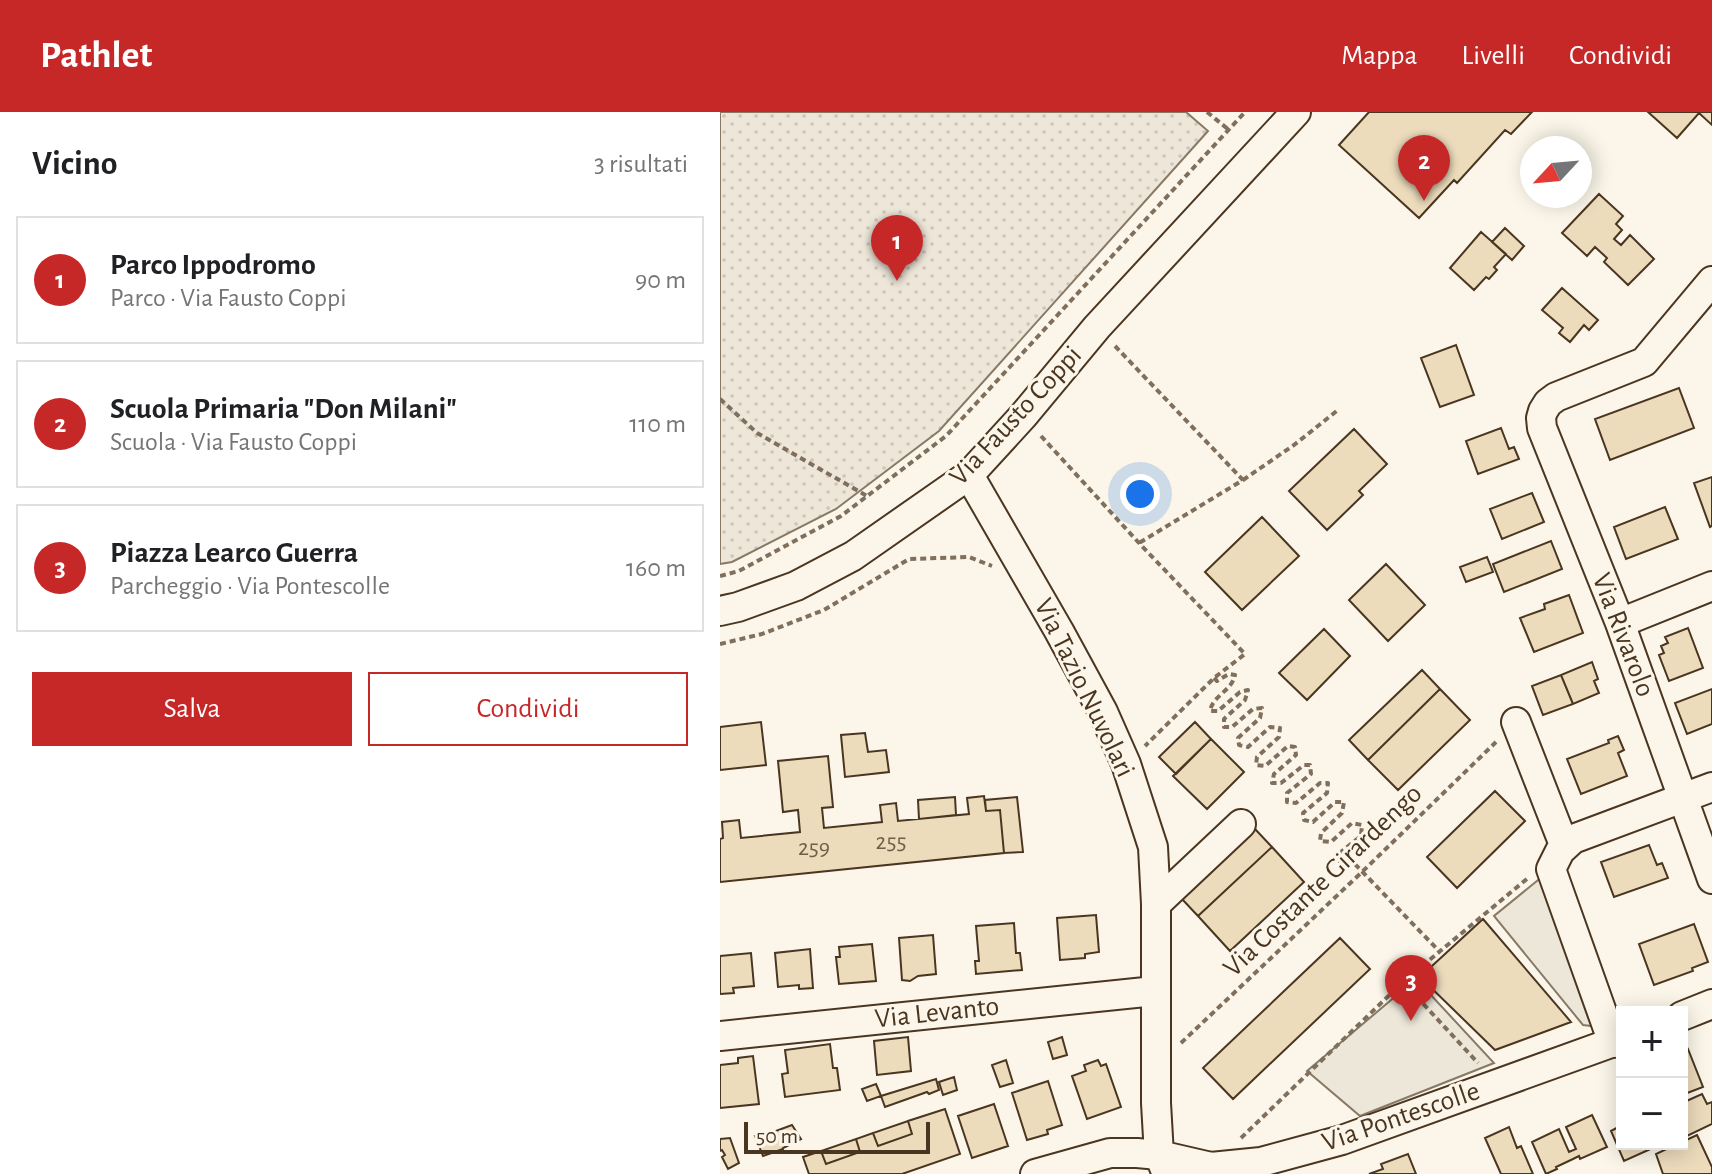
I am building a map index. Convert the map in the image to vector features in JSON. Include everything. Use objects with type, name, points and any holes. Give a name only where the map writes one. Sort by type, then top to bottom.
[{"type":"street","name":"Via Fausto Coppi","points":[[720,611],[796,586],[853,556],[969,475],[1097,327],[1296,112]]},
{"type":"street","name":"Via Rivarolo","points":[[1712,281],[1644,362],[1556,397],[1548,403],[1541,418],[1542,428],[1620,623],[1712,879]]},
{"type":"street","name":"Via Tazio Nuvolari","points":[[969,475],[1103,712],[1126,764],[1153,847],[1156,1103],[1163,1164]]},
{"type":"street","points":[[1620,623],[1712,586]]},
{"type":"street","points":[[1516,722],[1562,848]]},
{"type":"street","points":[[1616,1036],[1551,869],[1562,848],[1573,839],[1712,787]]},
{"type":"street","points":[[1156,904],[1241,824]]},
{"type":"street","name":"Via Levanto","points":[[720,1036],[1155,991]]},
{"type":"street","points":[[1688,1014],[1712,1004]]},
{"type":"street","name":"Via Pontescolle","points":[[1035,1174],[1110,1153],[1137,1153],[1163,1164],[1211,1167],[1261,1162],[1342,1140],[1616,1042]]},
{"type":"path","points":[[1207,112],[1229,130]]},
{"type":"path","points":[[720,576],[739,571],[841,516],[946,436],[1245,112]]},
{"type":"path","name":"Via Fausto Coppi","points":[[1097,327],[1243,480]]},
{"type":"path","points":[[720,399],[757,433],[867,496]]},
{"type":"path","points":[[1139,543],[1243,480],[1338,410]]},
{"type":"path","points":[[1023,416],[1245,654],[1214,678],[1126,764]]},
{"type":"path","points":[[720,644],[762,634],[824,610],[909,559],[969,557],[992,566]]},
{"type":"path","points":[[1214,678],[1217,681],[1229,674],[1235,675],[1234,684],[1212,703],[1210,711],[1218,711],[1240,692],[1248,690],[1245,700],[1224,719],[1224,727],[1232,727],[1253,709],[1262,708],[1260,718],[1238,738],[1239,745],[1248,747],[1270,727],[1280,728],[1279,737],[1257,757],[1256,765],[1265,766],[1288,746],[1295,747],[1296,755],[1274,774],[1272,783],[1281,783],[1304,765],[1310,765],[1311,774],[1287,793],[1287,802],[1296,803],[1320,783],[1328,783],[1327,793],[1303,813],[1304,820],[1313,822],[1335,802],[1344,802],[1342,813],[1321,833],[1320,841],[1331,842],[1352,823],[1362,825],[1361,836],[1342,851],[1340,862],[1351,860],[1440,952]]},
{"type":"path","name":"Via Costante Girardengo","points":[[1156,1066],[1516,722]]},
{"type":"path","points":[[1211,1167],[1403,982],[1562,848]]},
{"type":"path","points":[[1403,982],[1497,1084]]},
{"type":"shaded area","points":[[720,112],[1186,112],[1208,131],[939,431],[836,509],[732,562],[720,564]]},
{"type":"shaded area","points":[[1559,863],[1608,1028],[1583,1025],[1494,916]]},
{"type":"shaded area","points":[[1416,979],[1494,1063],[1360,1116],[1307,1071]]},
{"type":"building","points":[[1369,112],[1532,112],[1511,134],[1505,130],[1457,183],[1454,180],[1419,218],[1339,145]]},
{"type":"building","points":[[1648,112],[1712,112],[1712,125],[1699,113],[1677,138]]},
{"type":"building","points":[[1599,194],[1623,216],[1616,224],[1622,230],[1614,239],[1621,245],[1630,235],[1654,259],[1628,285],[1604,262],[1607,258],[1595,247],[1587,256],[1562,233],[1586,208],[1592,208],[1592,201]]},
{"type":"building","points":[[1505,228],[1524,246],[1512,260],[1492,242]]},
{"type":"building","points":[[1481,232],[1506,254],[1494,267],[1497,270],[1489,279],[1486,277],[1474,290],[1450,268]]},
{"type":"building","points":[[1562,288],[1598,320],[1589,330],[1584,325],[1570,342],[1559,333],[1563,328],[1542,310]]},
{"type":"building","points":[[1456,345],[1474,395],[1440,407],[1421,358]]},
{"type":"building","points":[[1679,388],[1694,428],[1610,460],[1595,419]]},
{"type":"building","points":[[1501,428],[1509,449],[1514,447],[1519,459],[1478,474],[1466,441]]},
{"type":"building","points":[[1354,429],[1387,464],[1359,491],[1363,495],[1327,530],[1289,491]]},
{"type":"building","points":[[1712,477],[1712,526],[1710,527],[1694,483]]},
{"type":"building","points":[[1532,493],[1544,522],[1502,539],[1490,509]]},
{"type":"building","points":[[1665,507],[1678,539],[1626,559],[1614,527]]},
{"type":"building","points":[[1262,517],[1299,556],[1242,610],[1205,572]]},
{"type":"building","points":[[1551,541],[1562,569],[1504,592],[1493,564]]},
{"type":"building","points":[[1487,557],[1493,572],[1466,582],[1460,567]]},
{"type":"building","points":[[1386,564],[1425,605],[1388,641],[1349,600]]},
{"type":"building","points":[[1569,595],[1583,633],[1534,652],[1520,618],[1545,609],[1544,604]]},
{"type":"building","points":[[1688,628],[1703,668],[1669,681],[1659,655],[1664,653],[1661,646],[1668,643],[1665,637]]},
{"type":"building","points":[[1324,629],[1350,656],[1307,700],[1279,673]]},
{"type":"building","points":[[1592,662],[1599,693],[1573,704],[1561,675]]},
{"type":"building","points":[[1422,670],[1440,689],[1368,760],[1349,740]]},
{"type":"building","points":[[1561,675],[1573,704],[1543,715],[1532,686]]},
{"type":"building","points":[[1440,689],[1470,720],[1398,790],[1368,760]]},
{"type":"building","points":[[1712,689],[1712,724],[1687,734],[1675,703]]},
{"type":"building","points":[[761,722],[766,765],[720,770],[720,727]]},
{"type":"building","points":[[1195,722],[1211,739],[1176,774],[1159,757]]},
{"type":"building","points":[[865,733],[868,752],[886,750],[889,772],[845,777],[841,735]]},
{"type":"building","points":[[1618,736],[1624,750],[1618,753],[1627,776],[1581,794],[1567,759],[1609,743],[1608,740]]},
{"type":"building","points":[[1211,739],[1244,772],[1207,809],[1173,776]]},
{"type":"building","points":[[828,756],[833,807],[822,808],[824,828],[882,822],[880,805],[896,803],[898,821],[969,814],[967,798],[984,796],[986,811],[1000,810],[1004,853],[720,882],[722,822],[739,820],[741,838],[800,832],[798,810],[783,812],[778,761]]},
{"type":"building","points":[[1495,791],[1525,821],[1457,888],[1427,857]]},
{"type":"building","points":[[955,797],[956,815],[919,819],[918,800]]},
{"type":"building","points":[[1017,797],[1023,852],[1004,853],[1000,810],[986,811],[985,800]]},
{"type":"building","points":[[1255,829],[1272,847],[1198,916],[1181,898]]},
{"type":"building","points":[[1649,845],[1657,865],[1662,863],[1668,878],[1614,897],[1601,862]]},
{"type":"building","points":[[1272,847],[1304,882],[1230,951],[1198,916]]},
{"type":"building","points":[[1096,915],[1099,952],[1085,954],[1085,958],[1060,960],[1057,918]]},
{"type":"building","points":[[1483,919],[1571,1022],[1495,1050],[1420,977]]},
{"type":"building","points":[[1014,923],[1016,953],[1020,953],[1022,970],[976,974],[975,961],[979,961],[976,926]]},
{"type":"building","points":[[1694,924],[1708,962],[1692,968],[1693,971],[1654,985],[1639,944]]},
{"type":"building","points":[[933,935],[936,974],[902,980],[899,938]]},
{"type":"building","points":[[1340,938],[1370,969],[1233,1099],[1203,1068]]},
{"type":"building","points":[[872,944],[876,981],[839,984],[836,957],[840,957],[839,947]]},
{"type":"building","points":[[810,949],[813,988],[799,989],[799,985],[778,987],[775,953]]},
{"type":"building","points":[[751,953],[754,986],[733,988],[734,993],[720,994],[720,956]]},
{"type":"building","points":[[908,1037],[911,1071],[877,1075],[874,1041]]},
{"type":"building","points":[[1062,1037],[1067,1055],[1053,1059],[1048,1042]]},
{"type":"building","points":[[830,1044],[840,1090],[785,1097],[782,1074],[788,1073],[785,1050]]},
{"type":"building","points":[[1688,1049],[1703,1087],[1688,1093]]},
{"type":"building","points":[[753,1056],[759,1104],[720,1108],[720,1065],[738,1063],[738,1058]]},
{"type":"building","points":[[1006,1060],[1013,1083],[1000,1087],[992,1065]]},
{"type":"building","points":[[1098,1060],[1101,1066],[1106,1064],[1121,1107],[1087,1119],[1072,1076],[1086,1071],[1084,1065]]},
{"type":"building","points":[[954,1077],[957,1090],[943,1095],[939,1082]]},
{"type":"building","points":[[936,1079],[939,1090],[885,1107],[881,1096]]},
{"type":"building","points":[[1048,1081],[1062,1125],[1047,1130],[1048,1134],[1027,1140],[1012,1093]]},
{"type":"building","points":[[876,1084],[881,1096],[867,1101],[862,1089]]},
{"type":"building","points":[[1702,1094],[1707,1104],[1712,1102],[1712,1124],[1688,1136],[1688,1100]]},
{"type":"building","points":[[994,1104],[1008,1146],[972,1158],[958,1116]]},
{"type":"building","points":[[945,1109],[960,1154],[902,1174],[809,1174],[803,1157],[821,1151],[826,1164],[860,1152],[856,1139],[873,1133],[878,1146],[912,1134],[908,1121]]},
{"type":"building","points":[[1592,1115],[1607,1147],[1580,1159],[1579,1156],[1546,1174],[1532,1142],[1559,1129],[1569,1152],[1576,1149],[1566,1127]]},
{"type":"building","points":[[908,1121],[912,1134],[878,1146],[873,1133]]},
{"type":"building","points":[[792,1125],[801,1139],[763,1156],[755,1136],[774,1134]]},
{"type":"building","points":[[1509,1127],[1517,1148],[1521,1146],[1533,1174],[1501,1174],[1485,1138]]},
{"type":"building","points":[[1697,1135],[1712,1167],[1712,1174],[1663,1174],[1656,1154],[1664,1150],[1688,1150],[1688,1139]]},
{"type":"building","points":[[730,1138],[739,1163],[728,1169],[722,1157],[725,1155],[720,1151],[720,1139]]},
{"type":"building","points":[[856,1139],[860,1152],[826,1164],[821,1151]]},
{"type":"building","points":[[1619,1150],[1648,1150],[1624,1161]]},
{"type":"building","points":[[1408,1154],[1416,1174],[1369,1174],[1383,1169],[1381,1164]]},
{"type":"place","name":"Scuola Primaria \"Don Milani\"","points":[[1424,201]]},
{"type":"place","name":"Parco Ippodromo","points":[[897,281]]},
{"type":"place","name":"Piazza Learco Guerra","points":[[1411,1021]]}]
